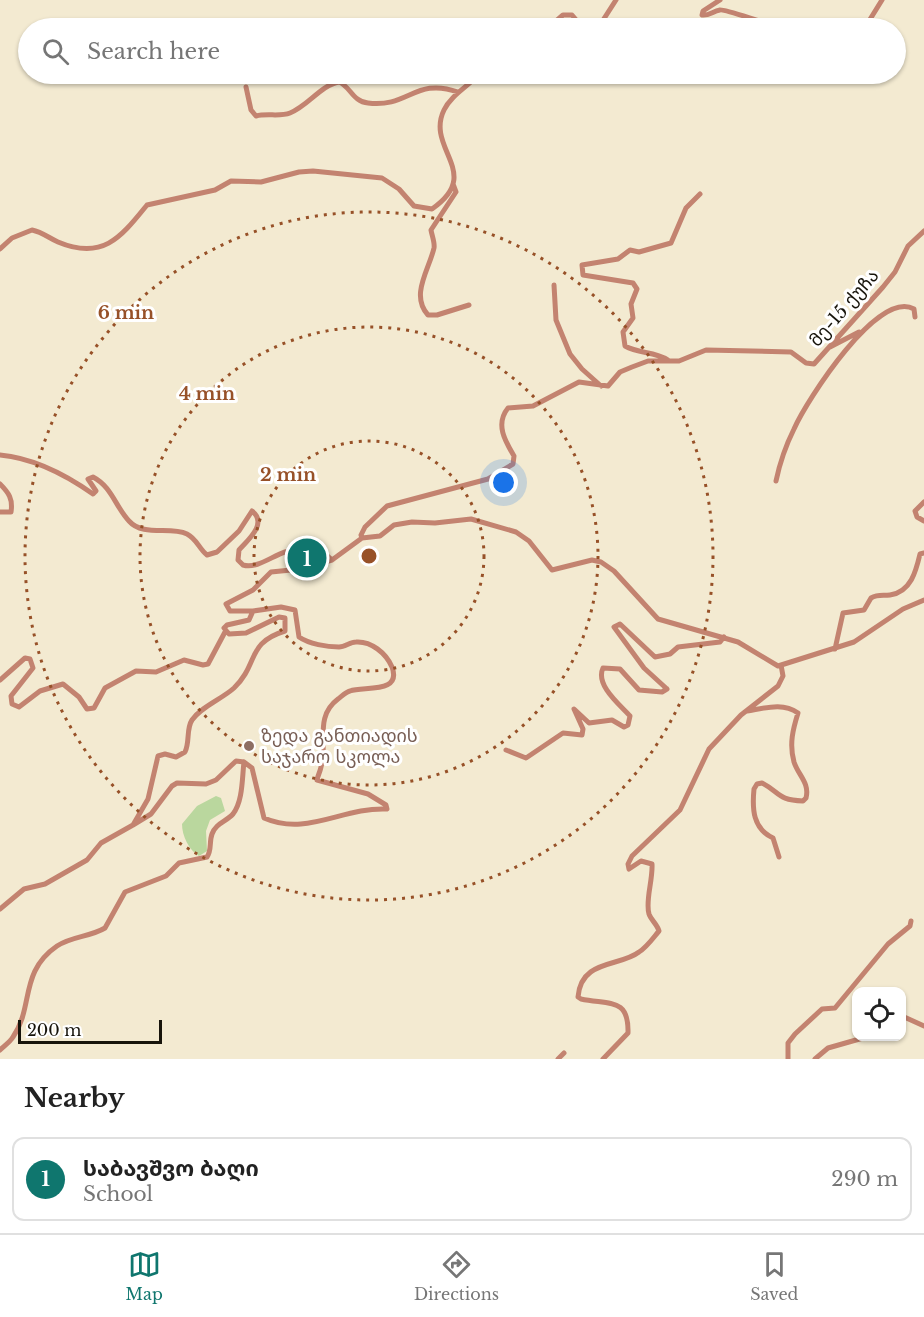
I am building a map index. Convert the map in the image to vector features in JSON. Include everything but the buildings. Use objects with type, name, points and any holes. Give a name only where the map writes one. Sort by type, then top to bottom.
[{"type":"street","points":[[604,18],[616,0]]},
{"type":"street","points":[[720,0],[703,11],[702,15],[730,10],[744,18]]},
{"type":"street","points":[[872,18],[882,0]]},
{"type":"street","points":[[560,18],[563,15],[572,15],[575,18]]},
{"type":"street","points":[[246,87],[251,111],[256,116],[287,114],[307,104],[331,84]]},
{"type":"street","points":[[341,84],[357,101],[366,103],[393,104],[421,88],[443,87],[458,92]]},
{"type":"street","points":[[467,84],[444,110],[439,129],[440,139],[451,158],[452,183],[456,192],[431,230],[435,247],[422,281],[421,301],[428,315],[469,305]]},
{"type":"street","points":[[0,249],[12,238],[32,230],[76,248],[98,248],[130,227],[147,205],[215,189],[239,179],[261,182],[299,172],[313,171],[373,175],[390,182],[414,206],[423,209],[432,209],[444,200],[452,183]]},
{"type":"street","points":[[669,361],[656,352],[632,350],[625,346],[622,332],[633,318],[631,304],[637,290],[633,283],[583,275],[582,265],[618,259],[630,250],[639,252],[671,243],[686,208],[700,194]]},
{"type":"street","name":"მე-15 ქუჩა","points":[[602,387],[610,385],[620,372],[648,361],[669,361],[715,350],[791,352],[806,363],[814,364],[883,287],[908,246],[924,231]]},
{"type":"street","points":[[554,285],[556,320],[570,354],[582,369],[602,387]]},
{"type":"street","points":[[828,348],[861,331],[893,307],[907,305],[914,309],[915,317]]},
{"type":"street","points":[[776,481],[780,462],[811,398],[861,331]]},
{"type":"street","points":[[362,538],[365,526],[387,506],[488,479],[513,464],[514,456],[503,439],[502,432],[504,414],[508,408],[533,406],[579,382],[602,387]]},
{"type":"street","points":[[0,455],[34,463],[65,477],[93,494],[96,490],[88,479],[93,477],[112,493],[130,523],[150,531],[186,533],[194,538],[207,555],[217,552],[239,531],[252,511],[258,521],[253,535],[238,550],[238,560],[243,565],[254,565],[285,552],[299,550],[319,549],[332,560]]},
{"type":"street","points":[[0,484],[9,493],[12,503],[11,512],[0,512]]},
{"type":"street","points":[[924,502],[915,512],[917,517],[924,521]]},
{"type":"street","points":[[0,909],[24,889],[45,884],[87,860],[101,843],[151,814],[171,786],[177,783],[206,784],[216,780],[236,762],[244,762],[252,768],[264,818],[283,826],[312,823],[365,809],[387,809],[386,805],[368,794],[317,780],[321,766],[322,724],[328,711],[336,701],[350,691],[385,687],[391,682],[394,674],[387,658],[372,645],[356,642],[341,647],[305,641],[299,637],[295,610],[289,607],[230,611],[226,604],[253,590],[272,572],[301,569],[332,560],[362,538],[380,536],[394,525],[471,519],[522,535],[552,570],[592,560],[601,562],[614,571],[658,619],[746,645],[775,665],[854,642],[903,609],[924,600]]},
{"type":"street","points":[[835,649],[843,613],[864,610],[869,606],[871,597],[891,595],[909,584],[914,577],[920,555],[924,553]]},
{"type":"street","points":[[0,680],[25,658],[30,659],[33,668],[11,696],[12,704],[19,707],[40,691],[63,684],[79,697],[87,709],[94,708],[105,688],[136,671],[156,672],[184,660],[203,665],[208,664],[227,625],[249,620],[253,611]]},
{"type":"street","points":[[133,825],[148,799],[158,756],[165,754],[176,757],[185,752],[193,718],[234,688],[244,675],[261,642],[285,631],[287,624],[285,618],[279,617],[246,633],[225,632]]},
{"type":"street","points":[[506,750],[526,758],[563,733],[582,735],[583,729],[574,709],[589,723],[612,720],[624,727],[628,725],[630,716],[612,698],[603,682],[601,673],[603,668],[620,669],[639,690],[662,692],[667,689],[619,638],[614,627],[620,624],[655,657],[670,654],[678,647],[720,642],[724,637]]},
{"type":"street","points":[[603,1059],[628,1033],[628,1020],[624,1008],[616,1003],[605,1005],[578,997],[579,985],[596,968],[638,954],[659,931],[649,915],[652,864],[641,861],[629,869],[628,864],[632,856],[680,810],[709,750],[746,711],[778,686],[783,676],[781,665]]},
{"type":"street","points":[[746,711],[779,706],[790,707],[798,713],[791,736],[794,762],[808,788],[806,798],[803,801],[778,796],[762,783],[757,784],[754,789],[756,825],[761,833],[773,838],[779,857]]},
{"type":"street","points":[[0,1050],[14,1036],[22,1017],[32,975],[47,955],[74,938],[105,928],[125,892],[166,876],[180,863],[202,860],[210,854],[212,835],[217,825],[231,816],[236,809],[244,762]]},
{"type":"street","points":[[788,1059],[788,1043],[795,1034],[822,1009],[835,1008],[888,944],[910,926],[911,921]]},
{"type":"street","points":[[906,1018],[924,1026]]},
{"type":"street","points":[[815,1059],[828,1048],[852,1041]]},
{"type":"street","points":[[558,1059],[564,1053]]},
{"type":"green space","points":[[216,796],[221,798],[225,811],[210,820],[206,831],[207,851],[199,856],[187,842],[182,824],[197,806]]},
{"type":"place","name":"საბავშვო ბაღი","points":[[307,558]]},
{"type":"place","name":"ზედა განთიადის საჯარო სკოლა","points":[[249,746]]}]
